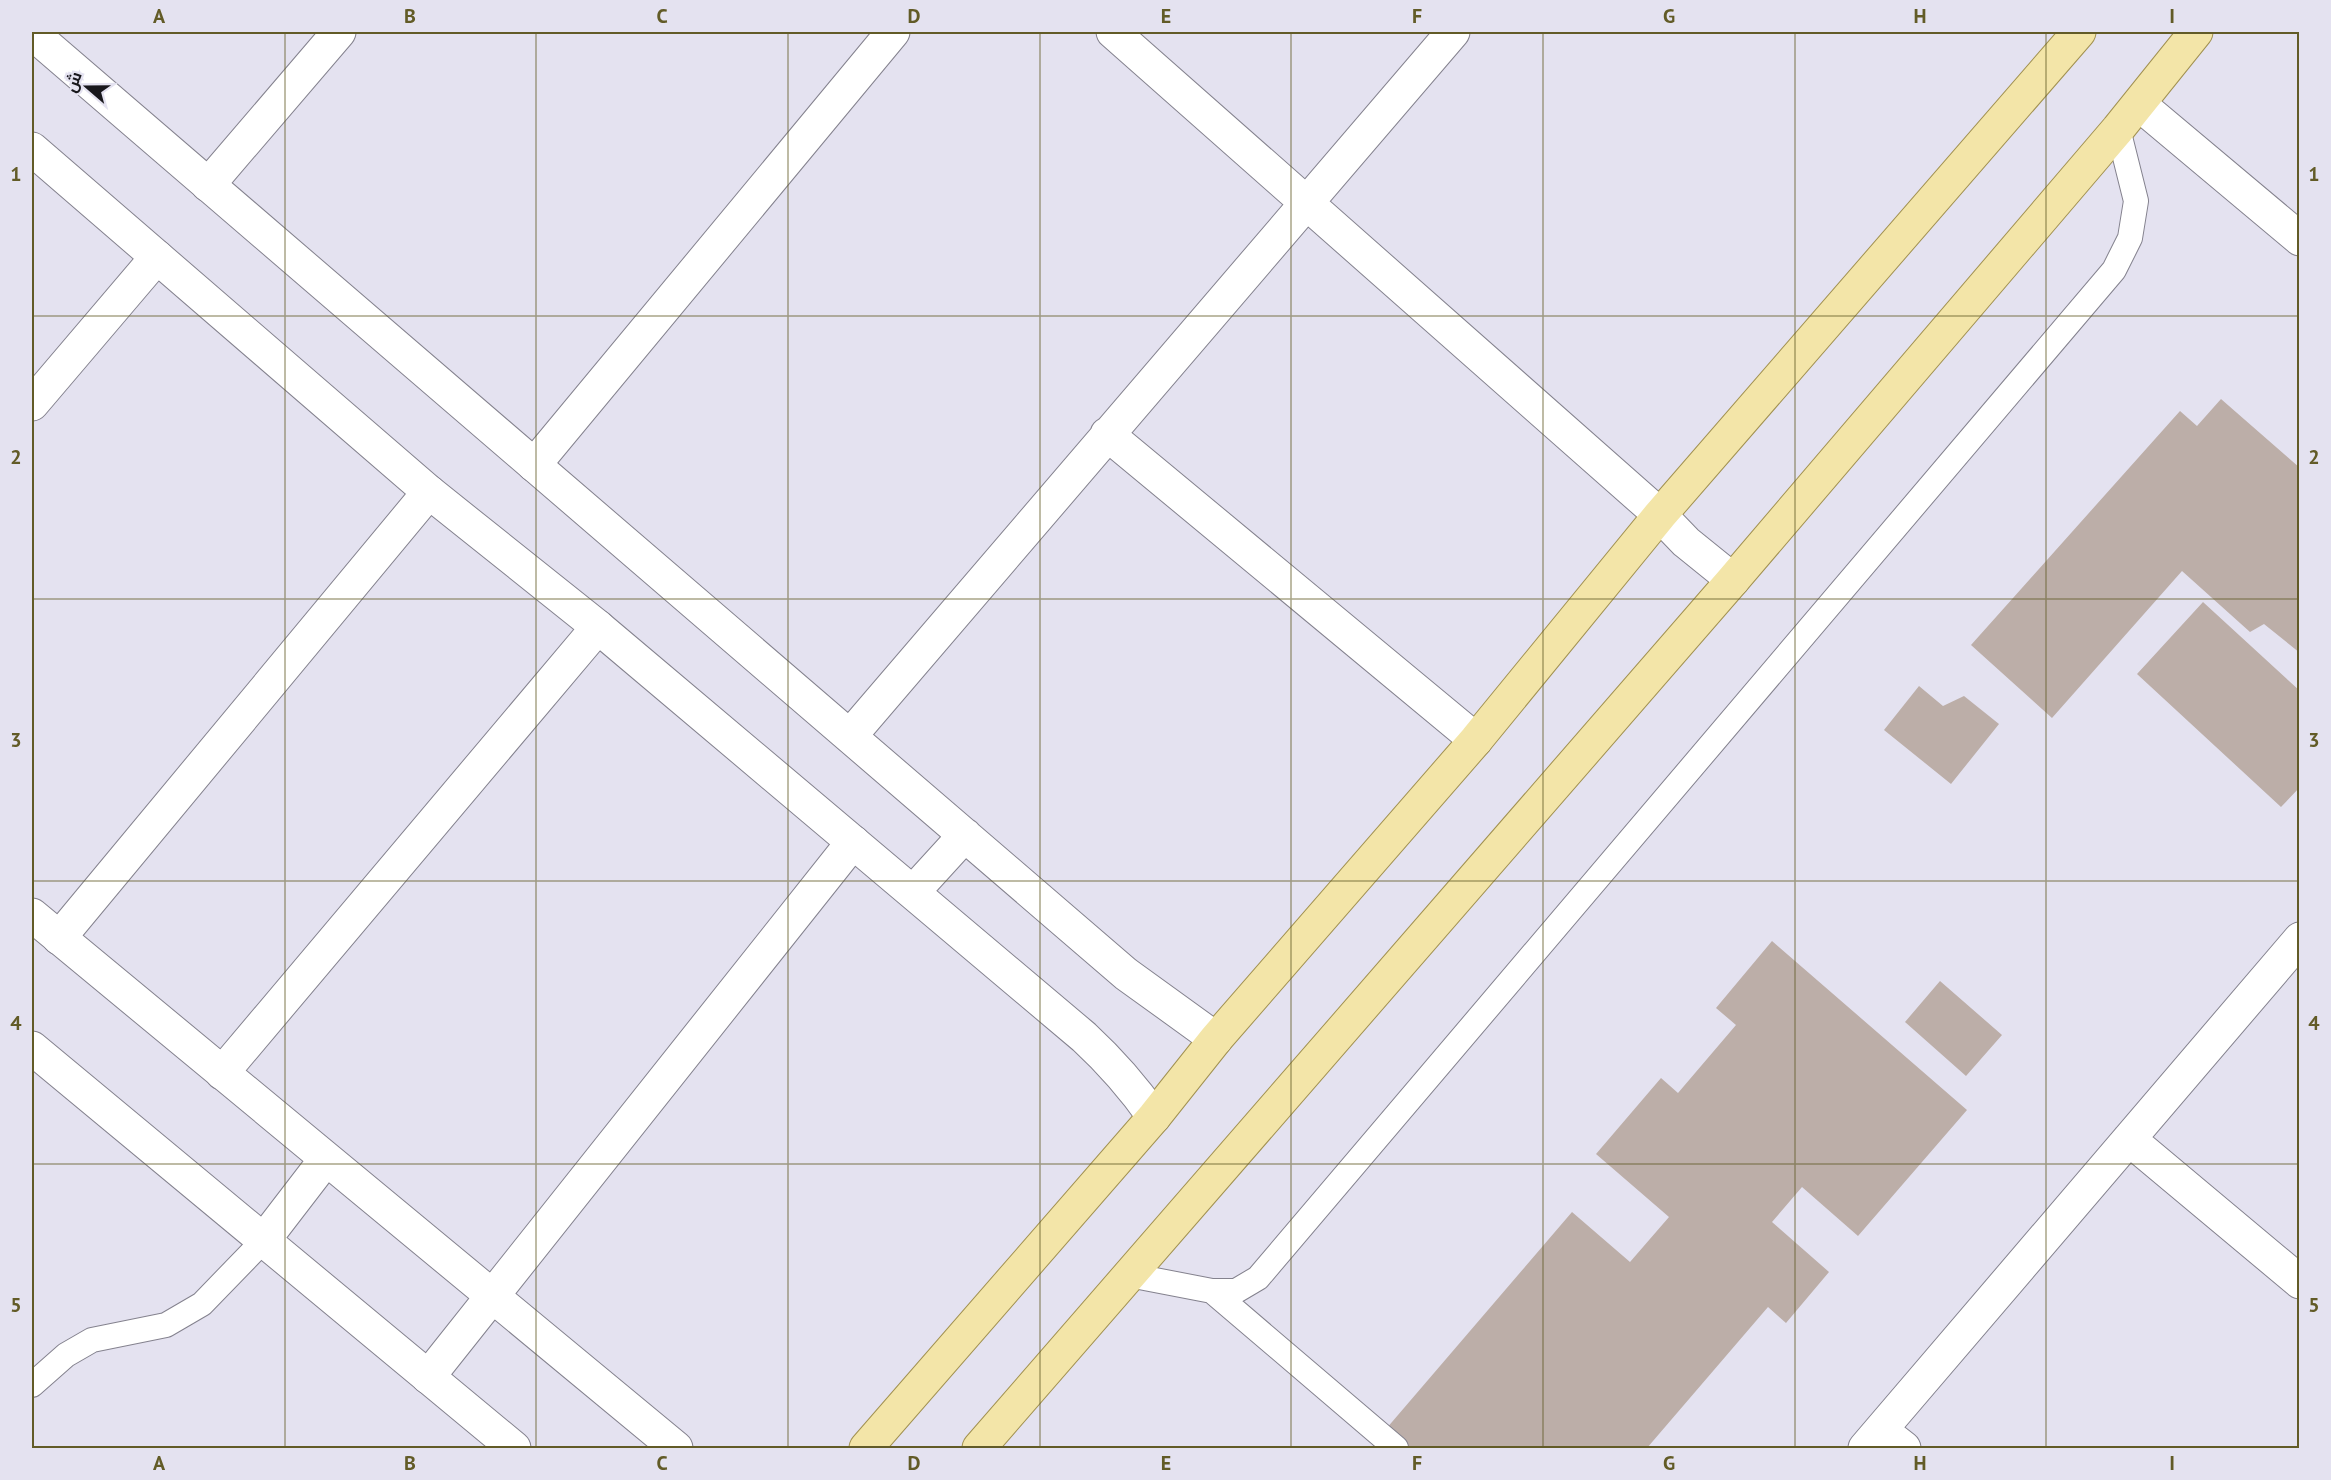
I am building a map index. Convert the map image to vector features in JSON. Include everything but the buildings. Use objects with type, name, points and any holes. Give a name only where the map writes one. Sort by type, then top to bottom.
[{"type":"main road","points":[[866,1449],[1154,1117],[1216,1039],[1476,740],[1660,515],[2079,32]]},
{"type":"main road","points":[[979,1449],[1733,580],[2118,129],[2196,32]]},
{"type":"street","points":[[208,185],[339,32]]},
{"type":"street","points":[[534,465],[893,32]]},
{"type":"street","points":[[1113,32],[1660,515],[1686,542],[1733,580]]},
{"type":"street","points":[[850,736],[1453,32]]},
{"type":"street","points":[[32,33],[1126,974],[1216,1039]]},
{"type":"street","points":[[2139,104],[2300,239]]},
{"type":"street","points":[[32,149],[429,492],[598,627],[1102,1053],[1134,1088],[1154,1117]]},
{"type":"street","points":[[32,404],[157,257]]},
{"type":"street","points":[[1107,434],[1476,740]]},
{"type":"street","points":[[59,938],[429,492]]},
{"type":"street","points":[[222,1073],[598,627]]},
{"type":"street","points":[[913,892],[965,835]]},
{"type":"street","points":[[428,1377],[853,842]]},
{"type":"street","points":[[32,915],[676,1449]]},
{"type":"street","points":[[1883,1442],[2129,1139],[2300,939]]},
{"type":"street","points":[[32,1048],[514,1449]]},
{"type":"street","points":[[2129,1139],[2300,1282]]},
{"type":"street","points":[[263,1240],[326,1159]]},
{"type":"lane","points":[[1129,1275],[1212,1291],[1236,1291],[1257,1278],[2114,270],[2130,238],[2136,201],[2118,129]]},
{"type":"lane","points":[[32,1385],[66,1355],[92,1340],[166,1325],[202,1304],[263,1240]]},
{"type":"lane","points":[[1212,1291],[1396,1449]]}]
